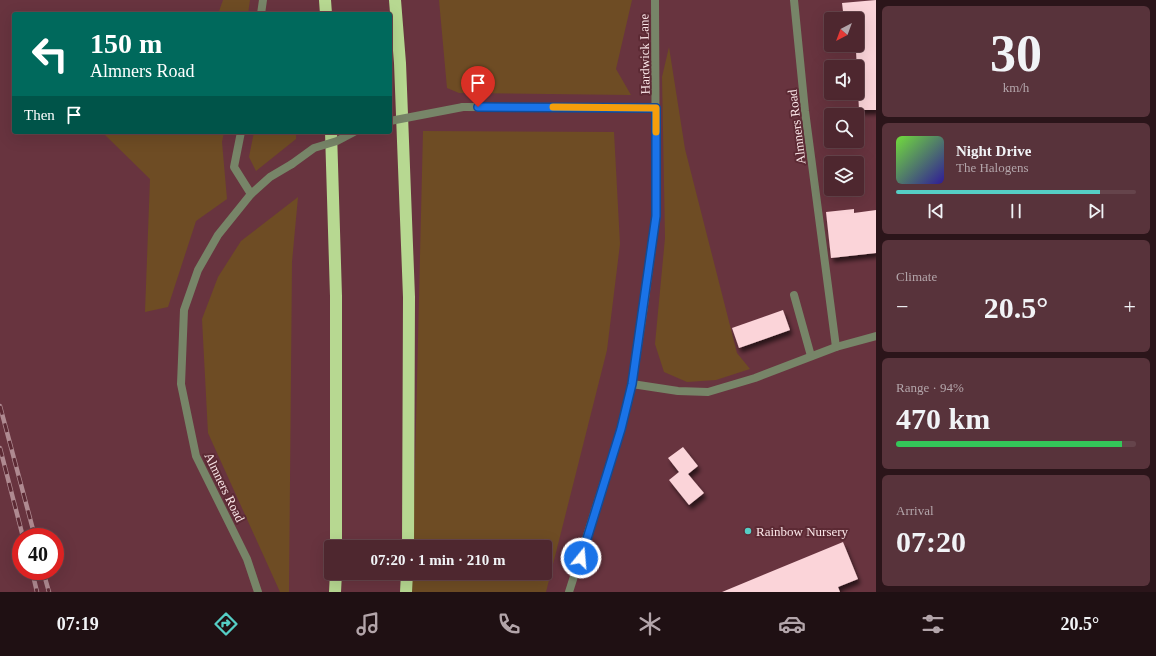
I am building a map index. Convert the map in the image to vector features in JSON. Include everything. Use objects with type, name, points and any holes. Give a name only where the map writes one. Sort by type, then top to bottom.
[{"type":"highway","points":[[325,0],[326,12]]},
{"type":"highway","points":[[395,0],[400,63],[410,297],[408,540]]},
{"type":"highway","points":[[331,134],[336,296],[336,540]]},
{"type":"highway","points":[[336,580],[336,592]]},
{"type":"highway","points":[[406,592],[407,580]]},
{"type":"street","points":[[261,12],[263,0]]},
{"type":"street","name":"Hardwick Lane","points":[[569,592],[621,429],[632,384],[656,216],[655,0]]},
{"type":"street","name":"Almners Road","points":[[794,0],[805,111],[836,346]]},
{"type":"street","points":[[392,121],[462,107],[656,108]]},
{"type":"street","points":[[241,134],[234,167],[251,194]]},
{"type":"street","name":"Almners Road","points":[[258,592],[247,559],[196,456],[180,384],[184,310],[198,270],[218,234],[251,194],[270,177],[292,164],[314,148],[337,141],[350,134]]},
{"type":"street","points":[[794,295],[811,356]]},
{"type":"street","points":[[632,384],[678,391],[708,392],[755,378],[836,346],[876,336]]},
{"type":"shaded area","points":[[223,0],[250,0],[248,12],[219,12]]},
{"type":"shaded area","points":[[439,0],[632,0],[616,69],[631,95],[459,93],[447,88]]},
{"type":"shaded area","points":[[669,47],[685,149],[737,353],[750,369],[716,380],[687,382],[664,372],[655,344],[665,238],[662,77]]},
{"type":"shaded area","points":[[423,131],[614,132],[620,244],[607,350],[552,568],[552,540],[413,540]]},
{"type":"shaded area","points":[[104,134],[224,134],[222,142],[227,199],[196,221],[168,307],[145,312],[150,179]]},
{"type":"shaded area","points":[[254,134],[296,134],[296,139],[256,171],[249,157]]},
{"type":"shaded area","points":[[298,197],[292,262],[289,592],[280,592],[208,433],[202,319],[218,277],[241,241]]},
{"type":"shaded area","points":[[412,580],[549,580],[546,592],[412,592]]},
{"type":"building","points":[[876,0],[876,110],[864,110],[864,108],[859,108],[858,100],[864,100],[864,60],[856,60],[856,52],[864,52],[864,12],[843,12],[842,3]]},
{"type":"building","points":[[854,209],[854,213],[876,210],[876,253],[831,258],[826,212]]},
{"type":"building","points":[[783,310],[790,330],[739,348],[732,328]]},
{"type":"building","points":[[683,447],[698,466],[688,474],[704,493],[689,505],[669,480],[679,472],[668,458]]},
{"type":"building","points":[[843,542],[858,579],[838,587],[840,592],[722,592]]},
{"type":"railway","points":[[0,406],[33,528]]},
{"type":"railway","points":[[0,448],[21,528]]},
{"type":"railway","points":[[34,580],[37,592]]},
{"type":"railway","points":[[46,580],[49,592]]},
{"type":"slow traffic","points":[[553,107],[656,108],[656,132]]},
{"type":"place","name":"Rainbow Nursery","points":[[748,531]]},
{"type":"route","points":[[478,107],[656,108],[656,216],[632,384],[621,429],[581,558]]}]
